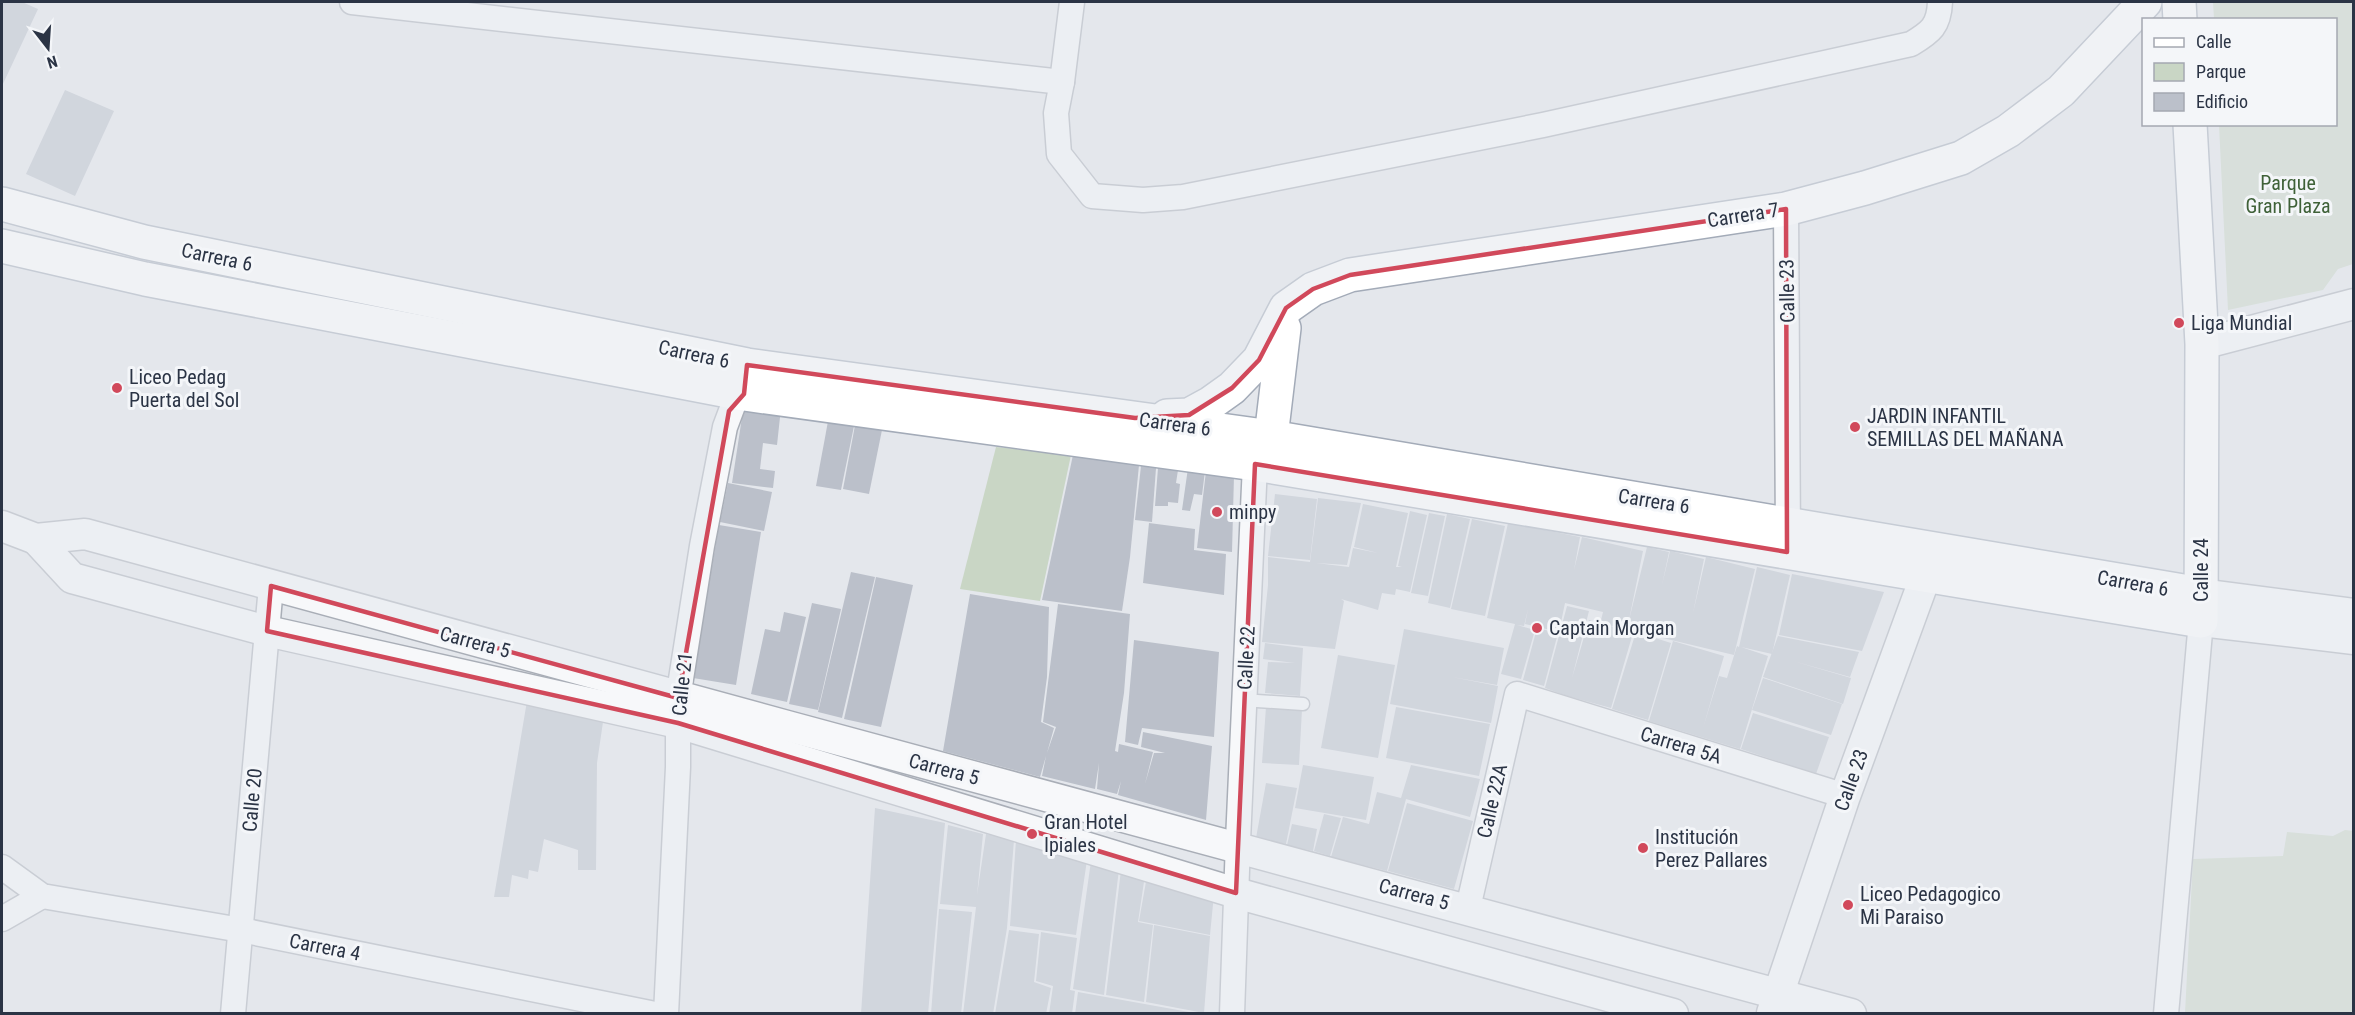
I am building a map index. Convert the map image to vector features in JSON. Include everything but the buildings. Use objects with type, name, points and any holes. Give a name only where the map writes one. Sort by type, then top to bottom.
[{"type":"main road","name":"Carrera 7","points":[[1286,308],[1313,289],[1350,275],[1786,209],[1865,188],[1960,158],[2008,132],[2061,91],[2145,2]]},
{"type":"main road","points":[[2179,2],[2180,18]]},
{"type":"main road","name":"Calle 24","points":[[2190,126],[2202,344],[2201,608]]},
{"type":"main road","name":"Carrera 6","points":[[2,204],[144,242],[745,379],[1135,418],[1263,450]]},
{"type":"main road","name":"Carrera 6","points":[[2,246],[145,279],[745,379],[1263,450],[2201,608]]},
{"type":"main road","points":[[1135,418],[1189,415],[1211,404],[1232,388],[1259,360],[1286,308]]},
{"type":"main road","name":"Calle 22","points":[[1263,450],[1286,308]]},
{"type":"street","points":[[352,2],[1062,82]]},
{"type":"street","points":[[1072,2],[1056,113],[1059,154],[1092,196],[1143,200],[1184,197],[1543,125],[1911,44],[1930,33],[1940,16],[1940,2]]},
{"type":"street","name":"Calle 23","points":[[1786,209],[1788,538]]},
{"type":"street","points":[[2202,344],[2354,304]]},
{"type":"street","name":"Calle 21","points":[[666,1014],[678,767],[678,710],[702,546],[725,427],[745,379]]},
{"type":"street","name":"Calle 22","points":[[1232,1014],[1238,847],[1263,450]]},
{"type":"street","name":"Carrera 5","points":[[2,526],[36,539],[72,578],[267,631],[678,710],[1238,847],[1468,908],[1776,1004],[1851,1014]]},
{"type":"street","name":"Carrera 5","points":[[36,539],[85,534],[271,586],[678,710],[1236,893],[1673,1014]]},
{"type":"street","name":"Calle 23","points":[[1776,1004],[1845,796],[1930,562]]},
{"type":"street","name":"Calle 20","points":[[233,1014],[271,586]]},
{"type":"street","name":"Carrera 6","points":[[2201,608],[2354,614]]},
{"type":"street","name":"Carrera 6","points":[[2201,608],[2354,639]]},
{"type":"street","name":"Calle 24","points":[[2166,1014],[2201,608]]},
{"type":"street","name":"Carrera 5A","points":[[1517,694],[1845,796]]},
{"type":"street","name":"Calle 22A","points":[[1468,908],[1517,694]]},
{"type":"street","name":"Carrera 4","points":[[2,867],[42,896],[241,930],[655,1014]]},
{"type":"street","points":[[2,919],[42,896]]},
{"type":"lane","points":[[1257,701],[1303,704]]},
{"type":"highlighted area","points":[[1786,209],[1787,552],[1255,464],[1236,893],[678,723],[267,631],[271,586],[678,698],[729,411],[744,394],[747,365],[1135,418],[1189,415],[1232,388],[1259,360],[1286,308],[1313,289],[1350,275]]},
{"type":"green space","name":"Parque Gran Plaza","points":[[2213,2],[2353,2],[2353,264],[2338,269],[2323,290],[2228,310],[2219,126],[2337,126],[2337,18],[2214,18]]},
{"type":"green space","points":[[996,447],[1071,455],[1040,601],[960,589]]},
{"type":"green space","points":[[2345,830],[2354,831],[2353,1013],[2185,1013],[2193,859],[2283,856],[2287,832],[2333,836]]},
{"type":"place","name":"Liga Mundial","points":[[2179,323]]},
{"type":"place","name":"Liceo Pedag Puerta del Sol","points":[[117,388]]},
{"type":"place","name":"JARDIN INFANTIL SEMILLAS DEL MAÑANA","points":[[1855,427]]},
{"type":"place","name":"minpy","points":[[1217,512]]},
{"type":"place","name":"Captain Morgan","points":[[1537,628]]},
{"type":"place","name":"Gran Hotel Ipiales","points":[[1032,834]]},
{"type":"place","name":"Institución Perez Pallares","points":[[1643,848]]},
{"type":"place","name":"Liceo Pedagogico Mi Paraiso","points":[[1848,905]]}]
